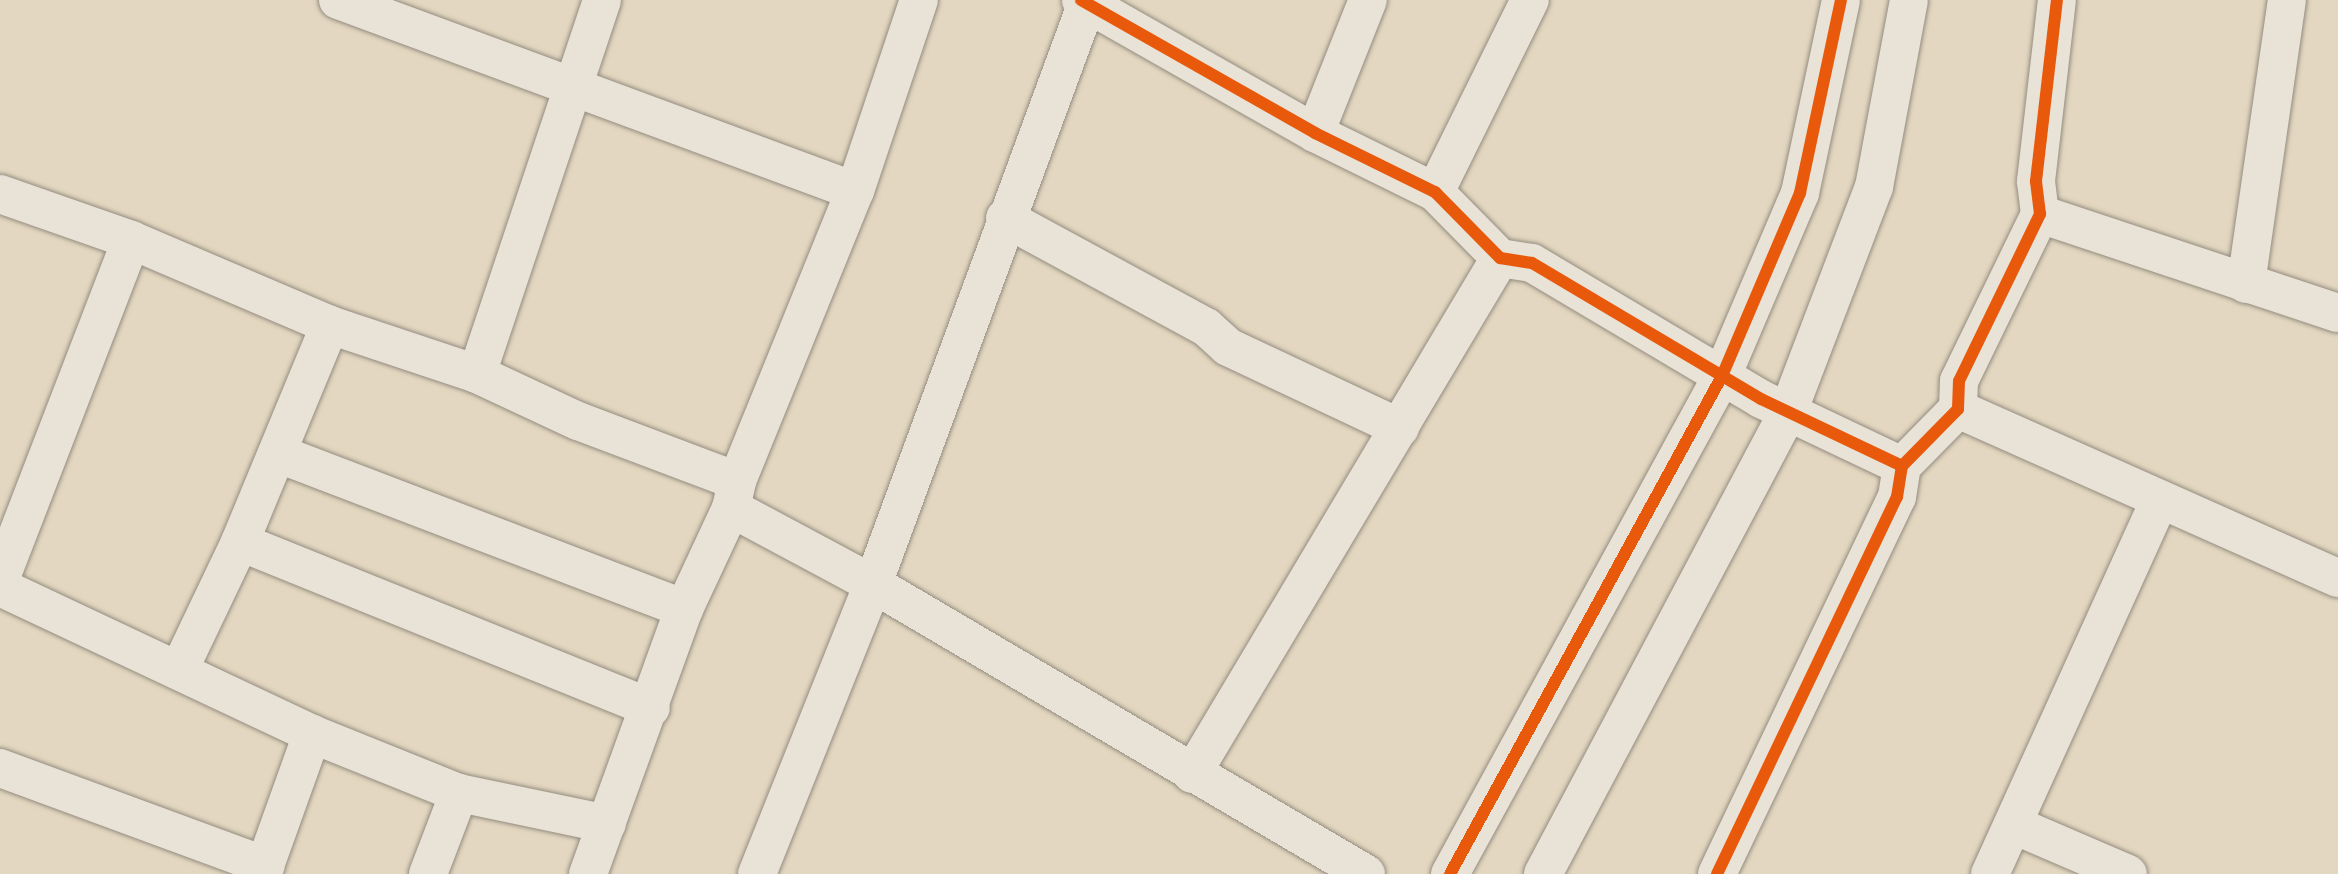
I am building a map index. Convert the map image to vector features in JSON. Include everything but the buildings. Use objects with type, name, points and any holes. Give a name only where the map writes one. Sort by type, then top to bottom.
[{"type":"street","points":[[338,0],[855,191]]},
{"type":"street","points":[[477,374],[570,86],[602,0]]},
{"type":"street","points":[[588,874],[651,708],[684,609],[734,494],[855,191],[919,0]]},
{"type":"street","points":[[1315,133],[1368,0]]},
{"type":"street","points":[[1435,192],[1530,0]]},
{"type":"street","points":[[1450,874],[1722,376],[1800,193],[1841,0]]},
{"type":"street","points":[[1543,874],[1788,412],[1874,187],[1909,0]]},
{"type":"street","points":[[1717,874],[1897,497],[1902,466],[1958,409],[1959,381],[2040,214],[2036,181],[2057,0]]},
{"type":"street","points":[[2246,284],[2287,0]]},
{"type":"street","points":[[757,874],[873,584],[1086,1],[1315,133],[1435,192],[1500,258],[1532,263],[1722,376],[1788,412],[1902,466]]},
{"type":"street","points":[[0,194],[131,240],[330,325],[477,374],[734,494],[873,584],[1366,874]]},
{"type":"street","points":[[2040,214],[2338,313]]},
{"type":"street","points":[[1005,218],[1206,327],[1228,347],[1400,428]]},
{"type":"street","points":[[0,580],[131,240]]},
{"type":"street","points":[[1192,774],[1500,258]]},
{"type":"street","points":[[180,668],[279,454],[330,325]]},
{"type":"street","points":[[1958,409],[2338,578]]},
{"type":"street","points":[[279,454],[684,609]]},
{"type":"street","points":[[1990,874],[2159,501]]},
{"type":"street","points":[[240,542],[651,708]]},
{"type":"street","points":[[0,587],[180,668],[312,734],[459,793],[607,824]]},
{"type":"street","points":[[0,768],[264,870],[312,734]]},
{"type":"street","points":[[428,874],[459,793]]},
{"type":"street","points":[[2014,825],[2128,874]]},
{"type":"cycle path","points":[[1081,0],[1315,133],[1435,192],[1500,258],[1532,263],[1761,399],[1902,466]]},
{"type":"cycle path","points":[[1450,874],[1722,376],[1800,193],[1841,0]]},
{"type":"cycle path","points":[[1717,874],[1897,497],[1902,466],[1958,409],[1959,381],[2040,214],[2036,181],[2057,0]]}]
